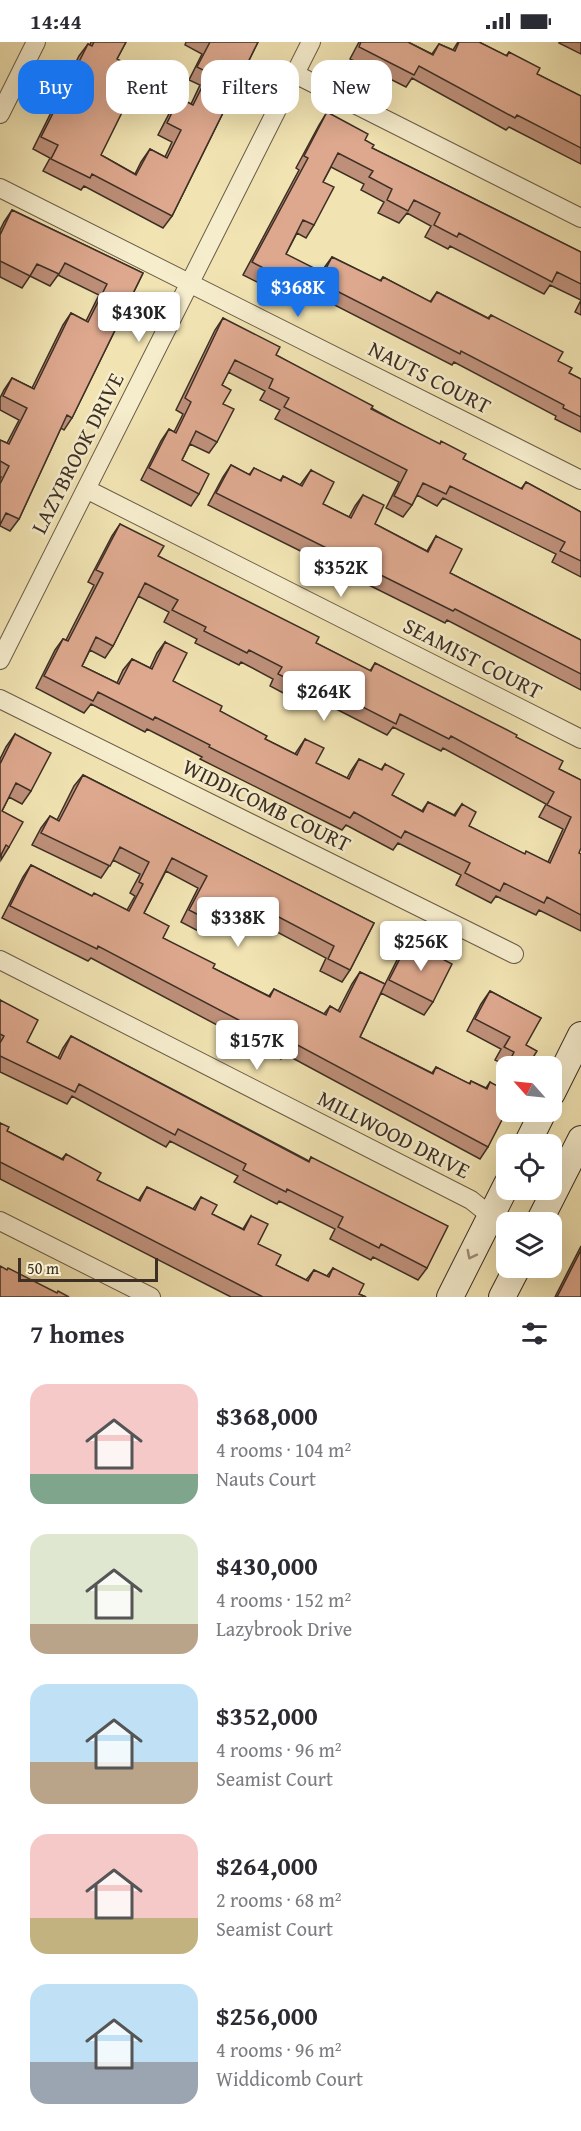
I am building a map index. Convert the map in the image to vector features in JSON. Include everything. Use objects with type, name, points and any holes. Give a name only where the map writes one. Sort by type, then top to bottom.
[{"type":"main road","points":[[562,1074],[581,1035]]},
{"type":"main road","points":[[544,1212],[581,1139]]},
{"type":"main road","points":[[450,1297],[496,1225]]},
{"type":"main road","points":[[502,1297],[512,1278]]},
{"type":"street","points":[[0,114],[36,42]]},
{"type":"street","name":"LAZYBROOK DRIVE","points":[[299,64],[310,42]]},
{"type":"street","points":[[299,77],[581,218]]},
{"type":"street","name":"LAZYBROOK DRIVE","points":[[0,660],[274,114]]},
{"type":"street","name":"NAUTS COURT","points":[[0,188],[581,480]]},
{"type":"street","name":"SEAMIST COURT","points":[[86,489],[581,739]]},
{"type":"street","name":"WIDDICOMB COURT","points":[[0,699],[514,954]]},
{"type":"street","name":"MILLWOOD DRIVE","points":[[0,960],[471,1200],[496,1218]]},
{"type":"street","points":[[0,1221],[151,1297]]},
{"type":"building","points":[[94,42],[126,42],[117,59],[119,60],[106,60],[106,114],[121,114],[101,155],[136,175],[150,149],[167,158],[181,130],[167,123],[171,114],[189,114],[189,103],[193,105],[201,89],[201,114],[222,114],[172,216],[92,174],[90,178],[51,159],[58,145],[41,137],[53,114],[94,114],[94,60],[80,60],[88,44],[92,46]]},
{"type":"building","points":[[210,42],[258,42],[249,60],[201,60],[201,69],[197,67]]},
{"type":"building","points":[[361,42],[408,42],[433,55],[439,44],[455,51],[459,42],[479,42],[507,56],[509,52],[540,68],[537,74],[581,96],[581,148],[517,115],[515,118],[419,66],[414,75],[392,64],[392,60],[385,60],[359,47]]},
{"type":"building","points":[[326,114],[331,114],[368,134],[365,140],[374,145],[372,148],[581,252],[581,284],[557,272],[552,282],[459,233],[457,237],[434,225],[440,213],[414,200],[408,211],[387,200],[392,189],[369,177],[373,171],[338,153],[323,182],[334,187],[314,225],[303,220],[286,254],[314,268],[304,289],[252,262],[308,158],[304,156]]},
{"type":"building","points":[[12,210],[143,273],[72,418],[67,415],[19,519],[6,513],[0,525],[0,484],[9,466],[0,461],[0,440],[9,444],[27,408],[3,396],[12,378],[34,389],[71,313],[88,322],[107,284],[65,263],[59,274],[37,264],[30,276],[0,261],[0,235]]},
{"type":"building","points":[[332,257],[381,281],[383,277],[431,302],[437,292],[489,319],[491,315],[563,352],[558,361],[572,368],[569,373],[581,379],[581,417],[563,408],[564,405],[461,351],[460,354],[319,282]]},
{"type":"building","points":[[223,318],[280,347],[276,355],[373,406],[371,409],[440,444],[441,441],[466,454],[463,459],[522,489],[526,482],[581,512],[581,561],[560,551],[565,542],[450,486],[446,494],[423,483],[412,505],[394,496],[407,470],[284,407],[289,398],[269,388],[273,379],[235,360],[222,385],[231,390],[223,404],[234,409],[217,442],[196,431],[182,460],[209,474],[199,494],[149,468],[169,429],[176,433],[191,402],[185,398]]},
{"type":"building","points":[[231,465],[250,475],[254,468],[281,481],[283,476],[302,486],[311,470],[334,482],[323,504],[351,518],[363,495],[384,505],[375,524],[428,552],[436,536],[462,549],[450,573],[581,640],[581,674],[455,609],[453,611],[216,493]]},
{"type":"building","points":[[120,524],[164,546],[158,556],[319,637],[316,643],[371,671],[375,663],[563,761],[559,769],[581,780],[581,848],[579,853],[581,854],[581,915],[547,897],[544,903],[504,883],[500,891],[465,873],[470,863],[405,831],[401,838],[354,812],[350,818],[209,747],[210,745],[155,717],[153,720],[98,692],[93,701],[44,676],[63,639],[68,641],[103,573],[96,570]],"holes":[[[145,583],[178,600],[172,610],[206,627],[204,631],[247,653],[249,650],[282,667],[278,674],[296,683],[300,675],[396,724],[400,714],[449,739],[451,736],[554,792],[547,805],[571,817],[550,863],[526,851],[525,854],[469,826],[476,812],[462,804],[455,816],[428,802],[423,812],[392,795],[404,774],[385,764],[382,770],[359,759],[349,779],[316,763],[324,748],[305,739],[297,755],[265,739],[267,736],[220,711],[222,706],[173,681],[187,653],[165,642],[152,669],[132,659],[119,684],[82,666],[96,637],[113,646]]]},
{"type":"building","points":[[15,734],[51,753],[31,791],[16,783],[2,811],[23,822],[9,847],[6,845],[0,857],[0,764]]},
{"type":"building","points":[[83,775],[374,923],[350,970],[328,959],[334,946],[258,906],[254,914],[224,899],[212,922],[189,910],[207,876],[172,858],[144,913],[169,926],[163,938],[215,964],[213,968],[270,997],[274,989],[326,1015],[330,1006],[340,1012],[360,972],[385,984],[360,1037],[433,1074],[436,1067],[470,1084],[471,1081],[487,1089],[490,1082],[496,1085],[496,1122],[501,1122],[488,1147],[292,1042],[290,1047],[98,946],[97,949],[10,906],[31,865],[92,896],[94,893],[129,911],[143,884],[139,882],[149,862],[120,847],[110,866],[41,833],[50,816],[59,821]]},
{"type":"building","points":[[409,941],[452,964],[433,1002],[389,980]]},
{"type":"building","points":[[490,991],[541,1018],[526,1045],[537,1051],[534,1056],[512,1056],[514,1052],[504,1047],[510,1037],[475,1019]]},
{"type":"building","points":[[0,1000],[38,1020],[27,1042],[60,1059],[71,1036],[309,1162],[311,1157],[448,1226],[427,1268],[381,1244],[379,1248],[338,1227],[343,1217],[243,1170],[246,1164],[178,1129],[175,1135],[79,1084],[75,1092],[0,1056],[0,1043],[4,1036],[0,1034]]},
{"type":"building","points":[[0,1123],[9,1127],[7,1131],[63,1160],[66,1154],[101,1173],[97,1180],[140,1201],[147,1187],[195,1210],[201,1197],[217,1205],[212,1214],[244,1230],[251,1216],[268,1224],[258,1244],[281,1255],[276,1265],[308,1281],[314,1270],[329,1277],[333,1268],[364,1284],[359,1294],[366,1297],[263,1297],[0,1162]]},
{"type":"building","points":[[581,1250],[581,1297],[557,1297]]},
{"type":"building","points":[[0,1266],[7,1270],[8,1268],[69,1297],[0,1297]]}]
